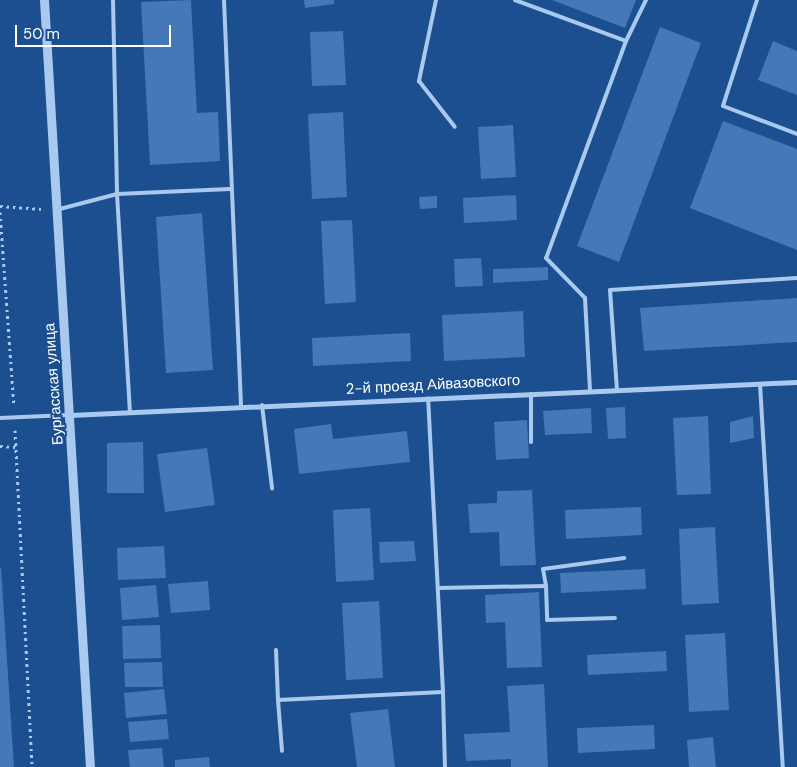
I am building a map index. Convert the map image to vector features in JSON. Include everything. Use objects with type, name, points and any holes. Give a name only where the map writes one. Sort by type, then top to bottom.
[{"type":"street","name":"Бургасская улица","points":[[44,0],[90,767]]},
{"type":"street","name":"2-й проезд Айвазовского","points":[[70,415],[797,382]]},
{"type":"lane","points":[[113,0],[117,194],[130,411]]},
{"type":"lane","points":[[224,0],[230,189],[241,408]]},
{"type":"lane","points":[[436,0],[419,81],[455,127]]},
{"type":"lane","points":[[515,0],[626,41]]},
{"type":"lane","points":[[590,391],[585,298],[546,258],[626,41],[646,0]]},
{"type":"lane","points":[[757,0],[723,106],[797,134]]},
{"type":"lane","points":[[56,210],[117,194],[230,189]]},
{"type":"lane","points":[[617,390],[610,290],[797,278]]},
{"type":"lane","points":[[760,384],[784,767]]},
{"type":"lane","points":[[531,394],[531,442]]},
{"type":"lane","points":[[428,398],[445,767]]},
{"type":"lane","points":[[262,406],[272,488]]},
{"type":"lane","points":[[0,418],[70,415]]},
{"type":"lane","points":[[615,618],[547,620],[546,586],[543,569],[624,558]]},
{"type":"lane","points":[[438,588],[546,586]]},
{"type":"lane","points":[[276,650],[282,751]]},
{"type":"lane","points":[[278,700],[443,692]]},
{"type":"path","points":[[0,206],[56,210]]},
{"type":"path","points":[[0,212],[16,447],[32,767]]},
{"type":"path","points":[[0,446],[16,447]]},
{"type":"building","points":[[191,0],[197,113],[218,112],[220,161],[150,165],[141,2]]},
{"type":"building","points":[[304,0],[334,0],[334,4],[305,8]]},
{"type":"building","points":[[552,0],[636,0],[625,28]]},
{"type":"building","points":[[660,27],[701,43],[619,262],[577,246]]},
{"type":"building","points":[[343,31],[346,85],[312,86],[310,32]]},
{"type":"building","points":[[773,41],[797,51],[797,95],[758,80]]},
{"type":"building","points":[[343,112],[347,197],[312,199],[308,114]]},
{"type":"building","points":[[723,121],[797,149],[797,250],[690,208]]},
{"type":"building","points":[[513,125],[516,177],[481,179],[478,127]]},
{"type":"building","points":[[516,195],[517,220],[464,223],[463,198]]},
{"type":"building","points":[[437,196],[437,208],[420,209],[419,197]]},
{"type":"building","points":[[202,213],[213,370],[166,373],[156,217]]},
{"type":"building","points":[[352,220],[356,302],[325,304],[321,221]]},
{"type":"building","points":[[481,258],[483,286],[455,287],[454,259]]},
{"type":"building","points":[[548,267],[548,280],[493,283],[493,269]]},
{"type":"building","points":[[797,298],[797,342],[644,351],[640,308]]},
{"type":"building","points":[[523,311],[525,357],[444,361],[442,315]]},
{"type":"building","points":[[410,333],[411,361],[313,366],[312,338]]},
{"type":"building","points":[[625,407],[626,438],[608,439],[606,408]]},
{"type":"building","points":[[591,408],[592,433],[545,435],[543,411]]},
{"type":"building","points":[[708,416],[711,494],[677,495],[673,418]]},
{"type":"building","points":[[753,416],[754,438],[730,443],[730,422]]},
{"type":"building","points":[[527,420],[529,458],[496,460],[494,422]]},
{"type":"building","points":[[331,424],[333,439],[407,431],[410,462],[299,474],[294,429]]},
{"type":"building","points":[[143,442],[144,493],[107,493],[107,443]]},
{"type":"building","points":[[207,448],[215,505],[165,512],[157,454]]},
{"type":"building","points":[[532,490],[536,565],[500,566],[499,532],[470,533],[468,504],[497,503],[497,491]]},
{"type":"building","points":[[641,507],[642,535],[566,539],[565,510]]},
{"type":"building","points":[[370,508],[374,580],[336,582],[333,510]]},
{"type":"building","points":[[715,527],[719,603],[682,605],[679,529]]},
{"type":"building","points":[[414,541],[416,561],[380,563],[379,542]]},
{"type":"building","points":[[164,546],[166,578],[118,580],[117,548]]},
{"type":"building","points":[[1,568],[14,767],[0,767]]},
{"type":"building","points":[[645,569],[646,589],[561,593],[560,573]]},
{"type":"building","points":[[208,581],[210,610],[171,613],[168,584]]},
{"type":"building","points":[[156,585],[159,617],[122,620],[120,588]]},
{"type":"building","points":[[539,592],[542,667],[507,668],[505,622],[486,623],[485,595]]},
{"type":"building","points":[[379,601],[383,678],[346,680],[342,603]]},
{"type":"building","points":[[160,625],[161,658],[123,659],[122,626]]},
{"type":"building","points":[[725,633],[729,710],[689,712],[685,635]]},
{"type":"building","points":[[666,651],[667,671],[588,675],[587,655]]},
{"type":"building","points":[[162,662],[163,687],[125,687],[124,663]]},
{"type":"building","points":[[544,684],[548,767],[511,767],[511,759],[466,761],[464,734],[510,732],[507,686]]},
{"type":"building","points":[[164,689],[167,714],[126,718],[124,693]]},
{"type":"building","points":[[388,709],[395,767],[357,767],[350,713]]},
{"type":"building","points":[[167,719],[169,739],[130,742],[128,722]]},
{"type":"building","points":[[654,725],[655,749],[578,753],[577,728]]},
{"type":"building","points":[[713,737],[716,767],[689,767],[687,740]]},
{"type":"building","points":[[162,748],[164,767],[130,767],[128,750]]},
{"type":"building","points":[[209,757],[210,767],[175,767],[175,760]]}]
